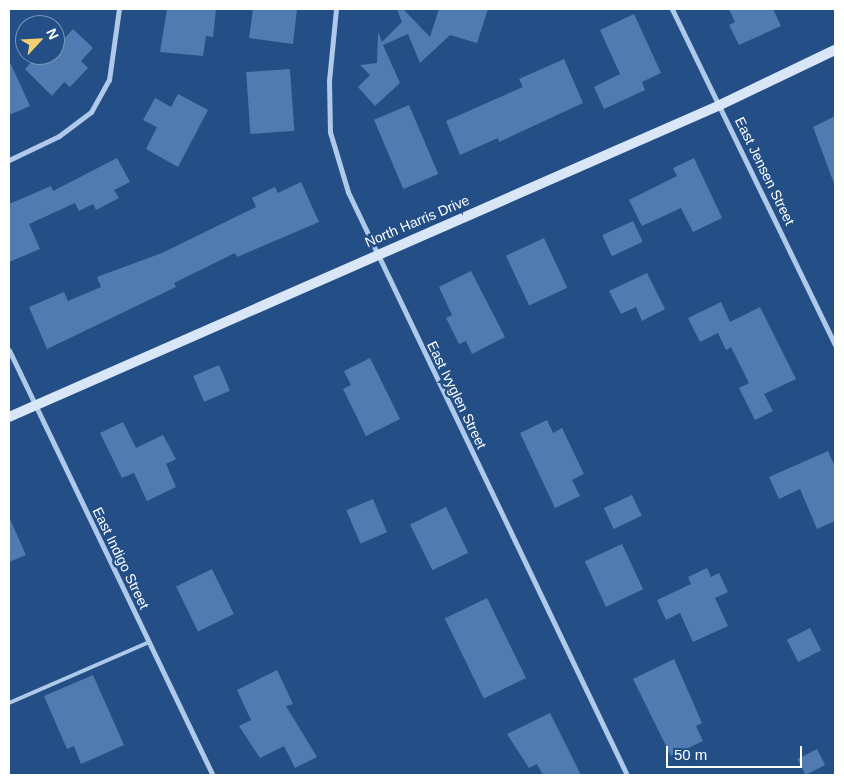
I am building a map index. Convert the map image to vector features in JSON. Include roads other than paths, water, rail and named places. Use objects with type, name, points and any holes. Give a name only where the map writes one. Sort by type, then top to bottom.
[{"type":"street","points":[[9,160],[59,136],[91,112],[109,80],[119,9]]},
{"type":"street","name":"East Ivyglen Street","points":[[336,9],[328,81],[330,132],[348,192],[627,775]]},
{"type":"street","name":"East Jensen Street","points":[[672,9],[835,344]]},
{"type":"street","name":"North Harris Drive","points":[[9,418],[377,254],[720,105],[835,50]]},
{"type":"street","name":"East Indigo Street","points":[[9,350],[213,775]]},
{"type":"lane","points":[[9,703],[148,642]]}]
